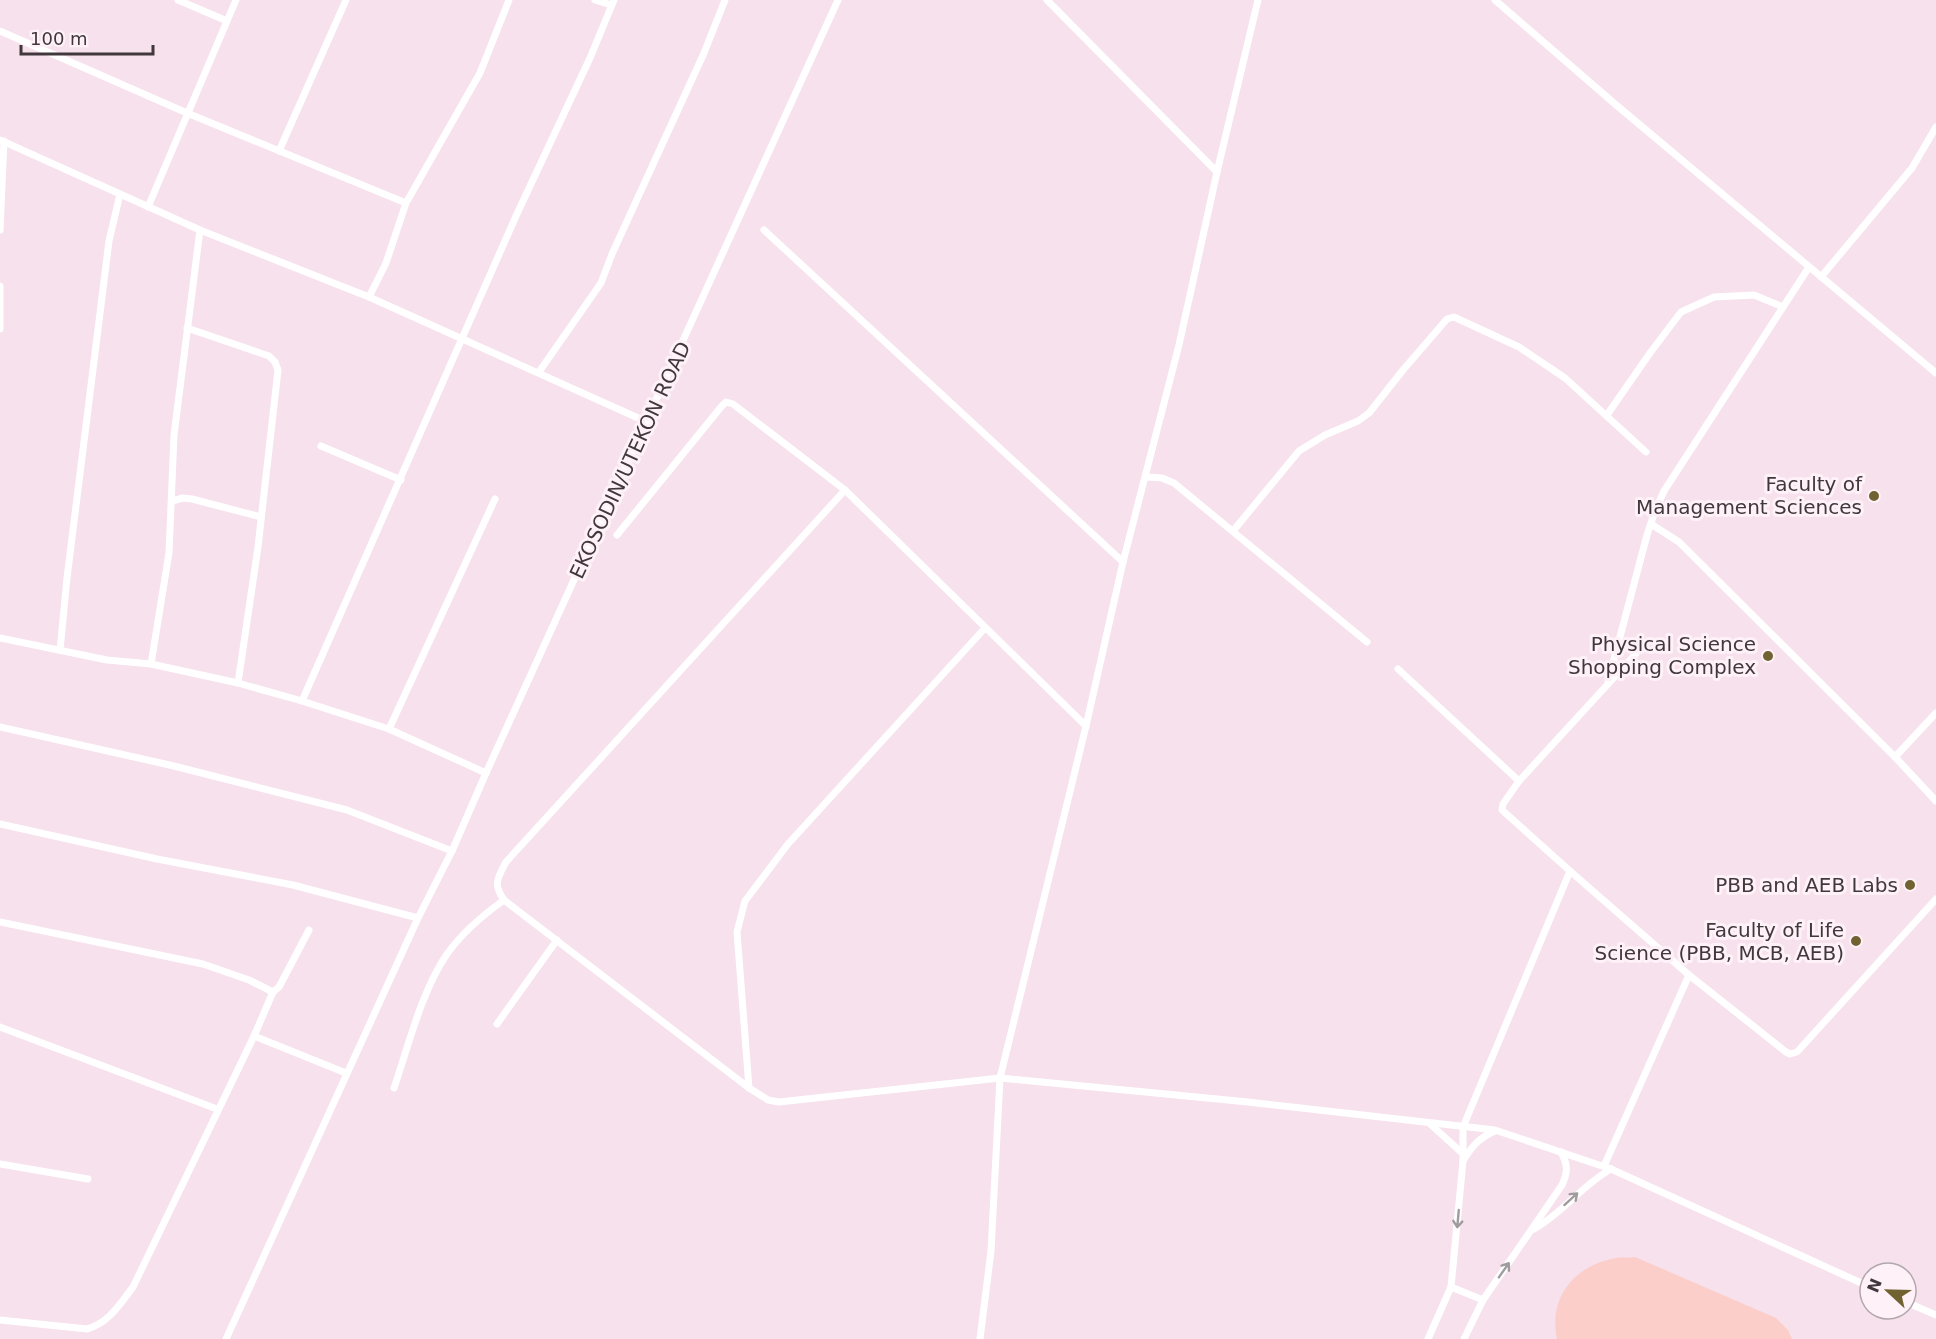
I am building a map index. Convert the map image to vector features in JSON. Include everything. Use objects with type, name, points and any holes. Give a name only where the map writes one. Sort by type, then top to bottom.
[{"type":"street","points":[[178,0],[227,21]]},
{"type":"street","points":[[148,207],[236,0]]},
{"type":"street","points":[[279,151],[346,0]]},
{"type":"street","points":[[369,297],[386,263],[406,202],[480,73],[509,0]]},
{"type":"street","points":[[302,701],[516,216],[590,58],[613,3],[595,0]]},
{"type":"street","points":[[539,372],[601,283],[612,254],[704,53],[725,0]]},
{"type":"street","name":"EKOSODIN/UTEKON ROAD","points":[[226,1339],[346,1073],[418,918],[452,851],[838,0]]},
{"type":"street","points":[[1047,0],[1217,172]]},
{"type":"street","points":[[980,1339],[991,1251],[1000,1078],[1124,562],[1179,345],[1258,0]]},
{"type":"street","points":[[1495,0],[1615,104],[1936,373]]},
{"type":"street","points":[[0,31],[279,151],[406,202]]},
{"type":"street","points":[[1821,277],[1912,168],[1936,127]]},
{"type":"street","points":[[0,231],[2,140],[200,230],[369,297],[647,422]]},
{"type":"street","points":[[60,650],[109,241],[120,194]]},
{"type":"street","points":[[151,664],[169,553],[174,435],[200,230]]},
{"type":"street","points":[[764,230],[1124,562]]},
{"type":"street","points":[[1607,685],[1651,524],[1664,491],[1809,267]]},
{"type":"street","points":[[0,286],[0,329]]},
{"type":"street","points":[[1607,415],[1681,312],[1714,297],[1754,295],[1783,307]]},
{"type":"street","points":[[1233,531],[1299,451],[1325,435],[1358,421],[1370,413],[1447,320],[1454,317],[1519,347],[1565,378],[1646,452]]},
{"type":"street","points":[[187,328],[269,356],[275,362],[278,370],[238,683]]},
{"type":"street","points":[[617,535],[726,402],[733,404],[845,490],[1086,726]]},
{"type":"street","points":[[321,446],[400,480]]},
{"type":"street","points":[[1147,477],[1162,478],[1174,483],[1367,642]]},
{"type":"street","points":[[845,490],[506,862],[498,878],[497,889],[504,900],[749,1088],[768,1100],[779,1101],[1000,1078],[1248,1102],[1495,1131],[1608,1167],[1858,1282]]},
{"type":"street","points":[[172,501],[183,498],[192,499],[261,517]]},
{"type":"street","points":[[389,729],[495,498]]},
{"type":"street","points":[[1651,524],[1679,542],[1895,757],[1936,801]]},
{"type":"street","points":[[749,1088],[737,932],[746,902],[788,844],[985,628]]},
{"type":"street","points":[[0,638],[107,660],[151,664],[238,683],[389,729],[486,773]]},
{"type":"street","points":[[1642,647],[1519,781],[1503,804],[1502,810],[1689,975],[1786,1052],[1790,1054],[1797,1052],[1936,899]]},
{"type":"street","points":[[1398,669],[1519,781]]},
{"type":"street","points":[[1895,757],[1936,713]]},
{"type":"street","points":[[0,727],[174,766],[347,810],[452,851]]},
{"type":"street","points":[[0,824],[157,859],[293,885],[418,918]]},
{"type":"street","points":[[1428,1339],[1451,1287],[1463,1161],[1461,1152],[1463,1127],[1570,871]]},
{"type":"street","points":[[394,1088],[427,992],[447,955],[481,917],[504,900]]},
{"type":"street","points":[[0,922],[202,964],[249,980],[273,992]]},
{"type":"street","points":[[0,1320],[87,1329],[95,1327],[108,1318],[133,1287],[273,992],[279,987],[309,930]]},
{"type":"street","points":[[497,1024],[556,940]]},
{"type":"street","points":[[1532,1230],[1550,1218],[1608,1167],[1689,975]]},
{"type":"street","points":[[0,1027],[217,1109]]},
{"type":"street","points":[[254,1036],[346,1073]]},
{"type":"street","points":[[1429,1123],[1461,1152]]},
{"type":"street","points":[[1463,1161],[1480,1138],[1495,1131]]},
{"type":"street","points":[[1464,1339],[1483,1300],[1562,1185],[1567,1165],[1561,1152]]},
{"type":"street","points":[[0,1164],[88,1179]]},
{"type":"street","points":[[1451,1287],[1483,1300]]},
{"type":"street","points":[[1918,1307],[1936,1315]]},
{"type":"shaded area","points":[[1635,1257],[1776,1318],[1788,1330],[1792,1339],[1557,1339],[1555,1324],[1557,1310],[1568,1285],[1588,1268],[1601,1262]]},
{"type":"place","name":"Faculty of Management Sciences","points":[[1874,496]]},
{"type":"place","name":"Physical Science Shopping Complex","points":[[1768,656]]},
{"type":"place","name":"PBB and AEB Labs","points":[[1910,885]]},
{"type":"place","name":"Faculty of Life Science (PBB, MCB, AEB)","points":[[1856,941]]}]
